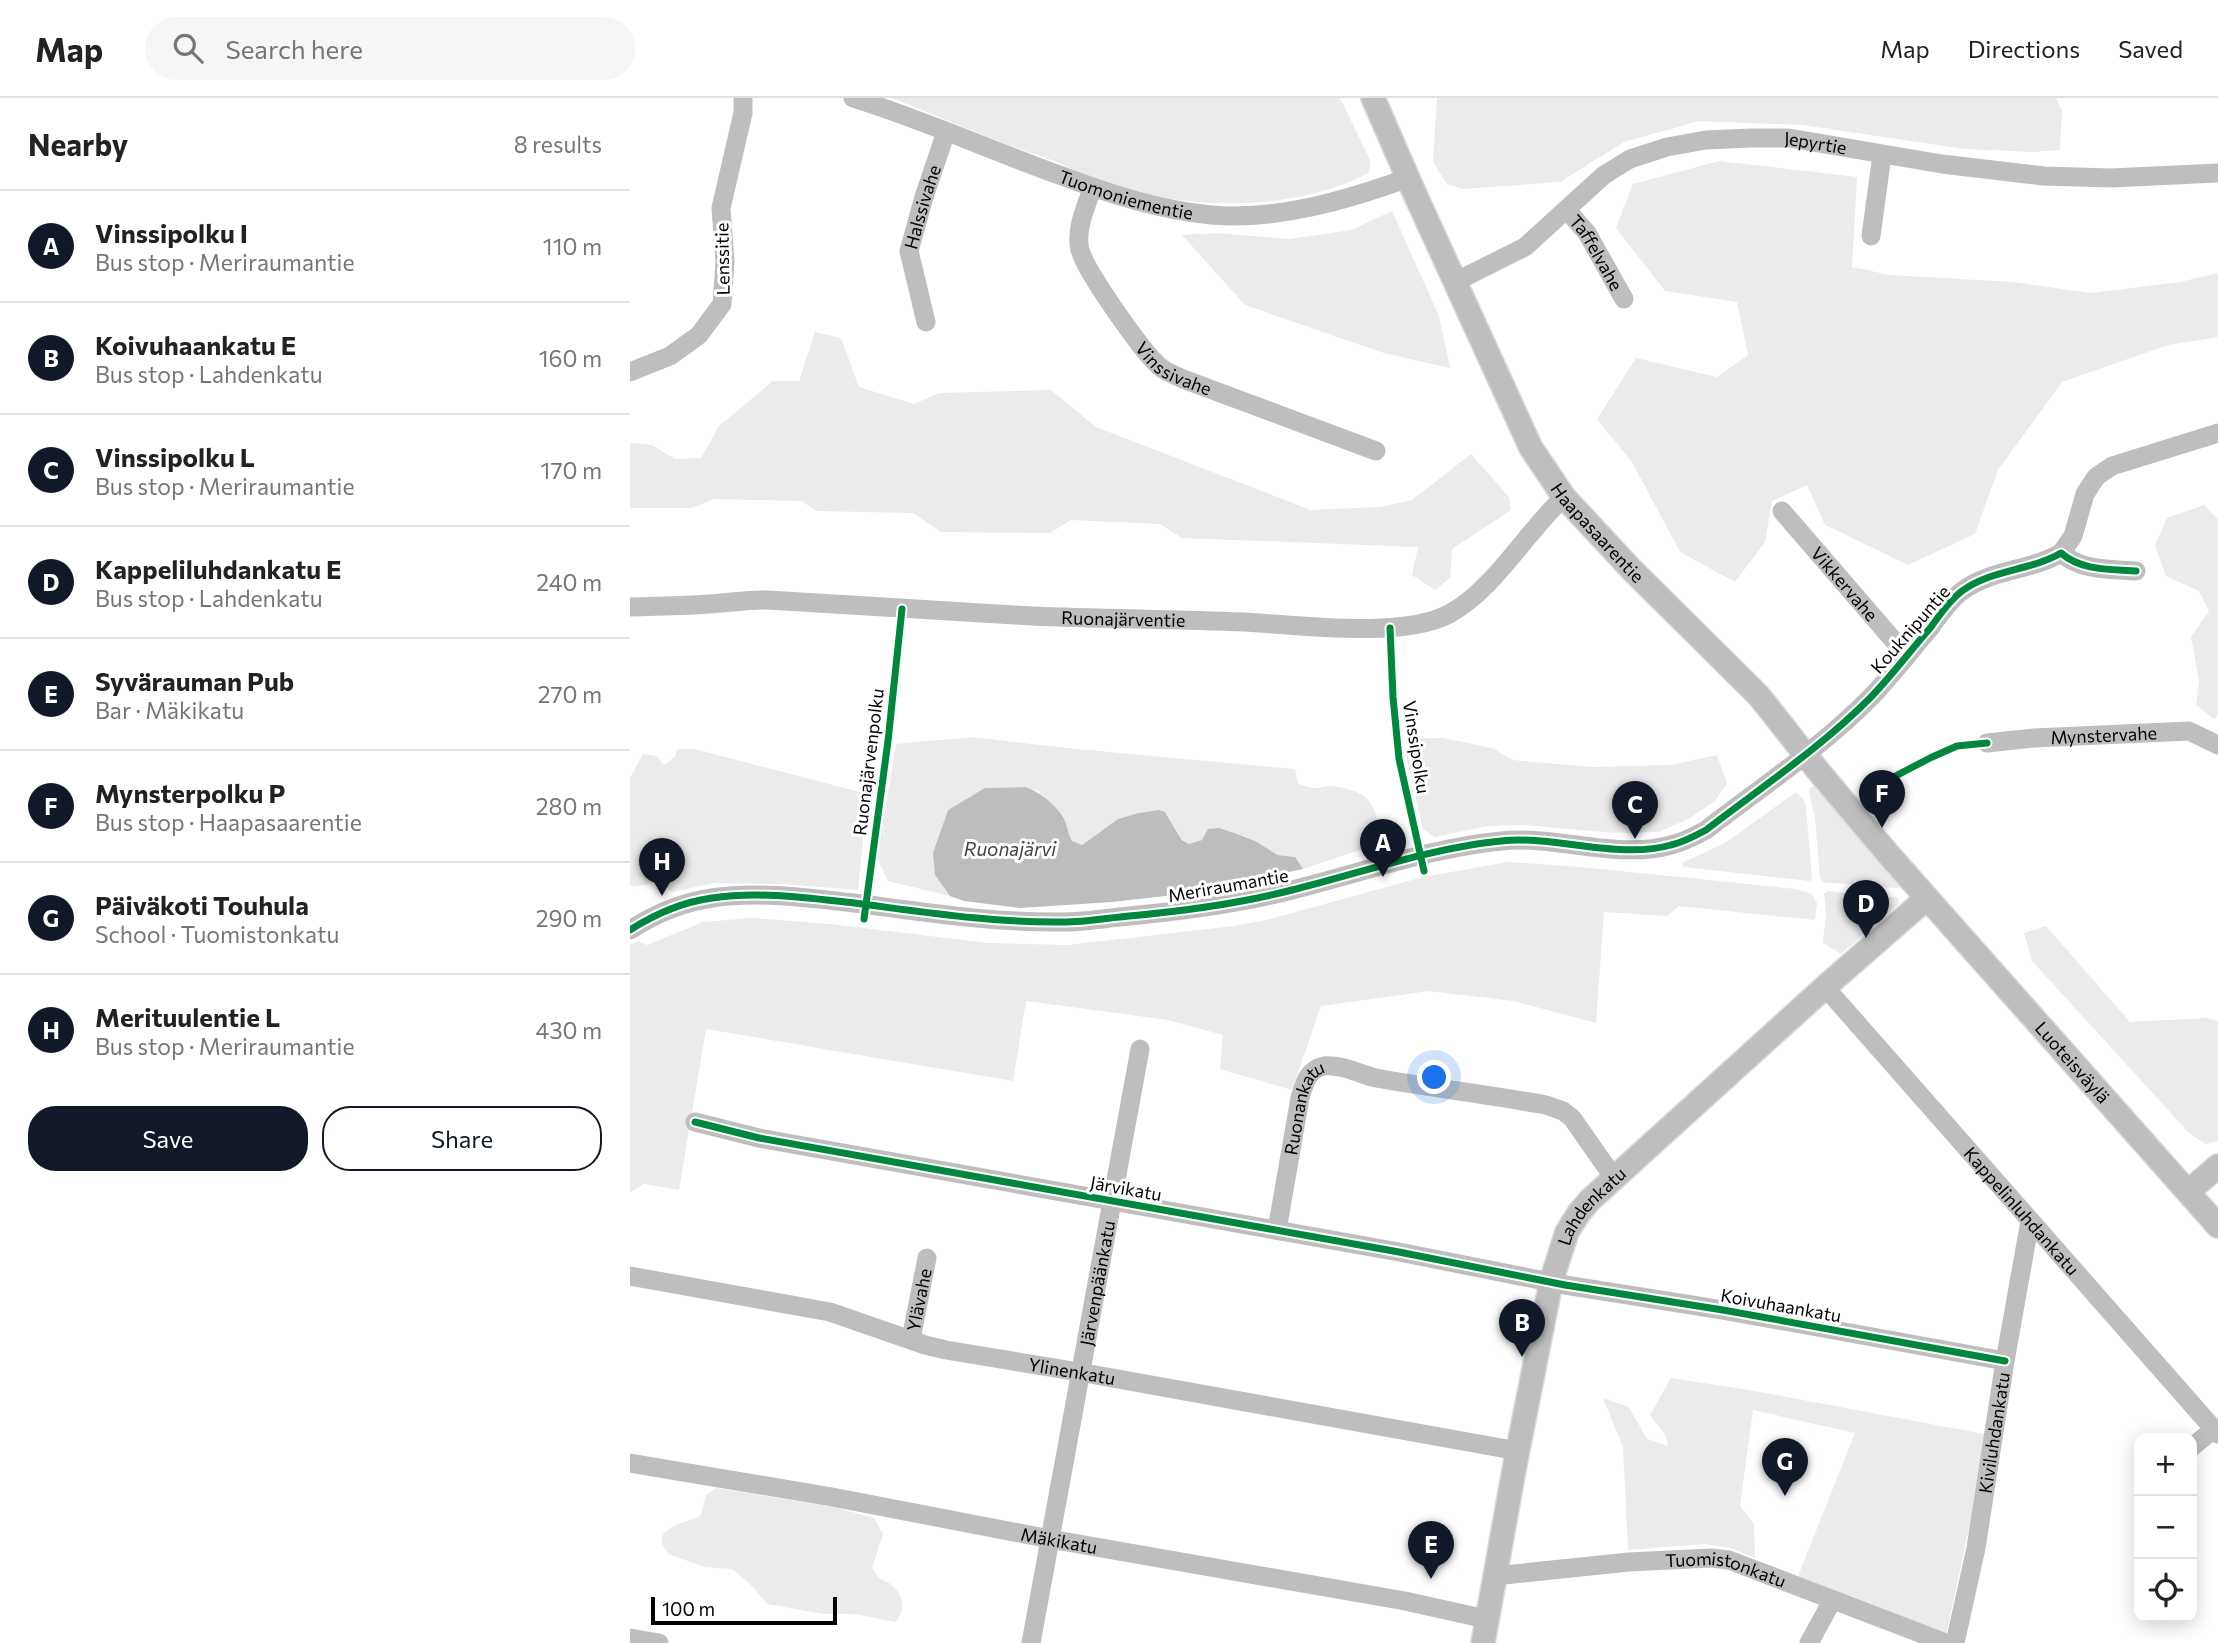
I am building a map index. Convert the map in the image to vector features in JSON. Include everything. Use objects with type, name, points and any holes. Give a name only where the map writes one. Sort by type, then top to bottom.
[{"type":"main road","name":"Haapasaarentie","points":[[1373,98],[1531,448],[1564,497],[1631,569],[1759,696],[1804,754],[1927,898]]},
{"type":"main road","name":"Lahdenkatu","points":[[1483,1643],[1552,1282],[1567,1232],[1590,1200],[1927,898]]},
{"type":"main road","name":"Luoteisväylä","points":[[1927,898],[2218,1226]]},
{"type":"main road","points":[[2189,1191],[2218,1166]]},
{"type":"street","name":"Lenssitie","points":[[630,372],[670,356],[699,335],[722,304],[725,262],[721,208],[743,113],[743,98]]},
{"type":"street","name":"Tuomoniementie","points":[[853,98],[1093,187],[1138,202],[1183,211],[1213,215],[1271,213],[1338,201],[1408,178]]},
{"type":"street","name":"Halssivahe","points":[[926,322],[909,251],[946,132]]},
{"type":"street","name":"Jepyrtie","points":[[1455,282],[1525,247],[1604,175],[1630,159],[1667,147],[1706,140],[1789,138],[1882,155],[2044,176],[2111,178],[2218,173]]},
{"type":"street","points":[[1871,236],[1882,155]]},
{"type":"street","name":"Vinssivahe","points":[[1093,187],[1081,224],[1080,248],[1088,268],[1142,347],[1160,368],[1182,379],[1376,451]]},
{"type":"street","name":"Taffelvahe","points":[[1567,210],[1587,233],[1624,299]]},
{"type":"street","points":[[2136,571],[2092,568],[2073,562],[2061,553],[2073,536],[2085,494],[2096,477],[2112,466],[2218,433]]},
{"type":"street","name":"Ruonajärventie","points":[[630,607],[764,600],[1033,616],[1329,627],[1422,624],[1448,615],[1469,601],[1564,497]]},
{"type":"street","name":"Vikkervahe","points":[[1782,512],[1907,656]]},
{"type":"street","name":"Kouknipuntie","points":[[1804,754],[1869,699],[1960,593],[1996,573],[2048,561],[2061,553]]},
{"type":"street","name":"Mynstervahe","points":[[1987,743],[2034,738],[2189,731],[2218,745]]},
{"type":"street","name":"Meriraumantie","points":[[630,930],[670,909],[690,902],[755,895],[814,898],[986,919],[1065,922],[1225,905],[1420,856],[1505,840],[1648,849],[1669,846],[1706,830],[1804,754]]},
{"type":"street","name":"Kappelinluhdankatu","points":[[1825,987],[2216,1431]]},
{"type":"street","name":"Järvenpäänkatu","points":[[1031,1643],[1140,1049]]},
{"type":"street","name":"Ruonankatu","points":[[1277,1230],[1300,1098],[1312,1071],[1322,1066],[1334,1066],[1374,1077],[1512,1098],[1563,1111],[1578,1125],[1614,1178]]},
{"type":"street","name":"Järvikatu","points":[[695,1122],[759,1138],[1552,1282]]},
{"type":"street","name":"Kiviluhdankatu","points":[[1955,1643],[1976,1548],[2030,1221]]},
{"type":"street","name":"Ylävahe","points":[[911,1339],[927,1258]]},
{"type":"street","name":"Ylinenkatu","points":[[630,1276],[830,1312],[946,1350],[1518,1451]]},
{"type":"street","name":"Koivuhaankatu","points":[[1552,1282],[2005,1361]]},
{"type":"street","points":[[2197,1444],[2216,1431]]},
{"type":"street","name":"Mäkikatu","points":[[630,1463],[1405,1601],[1486,1619]]},
{"type":"street","name":"Tuomistonkatu","points":[[1494,1576],[1629,1562],[1711,1558],[1737,1562],[1946,1643]]},
{"type":"street","points":[[1809,1643],[1832,1601]]},
{"type":"street","points":[[630,1638],[659,1643]]},
{"type":"shaded area","points":[[892,98],[1340,98],[1370,160],[1369,173],[1304,196],[1269,201],[1196,202],[1161,197],[1126,190],[1094,179]]},
{"type":"shaded area","points":[[1437,98],[2056,98],[2062,111],[2060,150],[2033,152],[1965,149],[1802,125],[1699,121],[1624,142],[1560,182],[1463,189],[1447,184],[1433,162]]},
{"type":"shaded area","points":[[1719,161],[1857,177],[1852,267],[1890,275],[2012,282],[2091,293],[2180,282],[2218,273],[2218,337],[2168,345],[2062,382],[1998,470],[1975,534],[1908,565],[1825,525],[1807,485],[1772,501],[1765,542],[1735,582],[1680,552],[1632,462],[1597,419],[1636,358],[1717,377],[1748,355],[1737,302],[1665,291],[1616,228],[1633,184]]},
{"type":"shaded area","points":[[1392,211],[1439,316],[1450,368],[1384,353],[1245,305],[1182,235],[1215,233],[1290,239],[1351,230]]},
{"type":"shaded area","points":[[815,332],[841,338],[859,387],[914,404],[939,393],[1051,390],[1096,427],[1311,510],[1380,507],[1412,500],[1471,454],[1509,497],[1511,510],[1452,549],[1450,578],[1435,590],[1412,575],[1418,547],[1182,538],[1160,524],[1071,520],[1050,533],[941,532],[913,513],[817,511],[801,501],[714,499],[692,508],[630,508],[630,443],[652,445],[675,459],[701,458],[719,426],[773,381],[799,381]]},
{"type":"shaded area","points":[[2204,505],[2218,519],[2218,715],[2214,719],[2196,705],[2199,681],[2191,637],[2209,611],[2199,591],[2166,576],[2155,546],[2167,518]]},
{"type":"shaded area","points":[[973,737],[1295,769],[1298,784],[1312,788],[1344,788],[1355,791],[1370,802],[1377,819],[1378,844],[1303,869],[1294,857],[1278,855],[1268,849],[1202,840],[1189,844],[1172,826],[1165,812],[1102,830],[1082,845],[1073,842],[1066,830],[1064,816],[1038,791],[1025,787],[985,788],[948,810],[939,835],[935,875],[950,896],[888,881],[877,858],[896,744]]},
{"type":"shaded area","points":[[1413,738],[1443,738],[1492,748],[1513,760],[1592,767],[1671,765],[1717,755],[1727,783],[1715,801],[1690,818],[1659,832],[1616,833],[1524,825],[1488,826],[1435,837],[1423,829],[1406,756]]},
{"type":"shaded area","points":[[677,749],[694,749],[860,792],[867,800],[858,890],[781,884],[714,883],[672,892],[661,881],[634,887],[630,885],[630,778],[643,754],[657,756],[664,765],[675,757]]},
{"type":"shaded area","points":[[1814,786],[1904,887],[1822,882],[1815,818],[1809,792]]},
{"type":"shaded area","points":[[1796,792],[1806,807],[1812,879],[1810,881],[1684,867],[1682,863],[1725,843]]},
{"type":"shaded area","points":[[1508,862],[1796,889],[1812,894],[1817,903],[1815,920],[1679,906],[1667,916],[1604,912],[1596,1023],[1514,1001],[1429,991],[1321,1006],[1292,1090],[1220,1069],[1223,1035],[1168,1020],[1026,1001],[1013,1081],[706,1029],[679,1190],[644,1184],[630,1192],[630,945],[638,941],[647,945],[703,922],[751,918],[830,924],[988,943],[1068,945],[1266,920],[1423,877]]},
{"type":"shaded area","points":[[1828,891],[1898,898],[1899,904],[1841,954],[1823,943],[1826,914],[1824,894]]},
{"type":"shaded area","points":[[2046,926],[2130,1022],[2206,1018],[2218,1021],[2218,1141],[2206,1144],[2190,1134],[2032,961],[2024,933]]},
{"type":"shaded area","points":[[1671,1378],[1989,1435],[1946,1635],[1798,1576],[1855,1433],[1753,1410],[1740,1506],[1754,1524],[1755,1558],[1730,1548],[1705,1544],[1628,1550],[1623,1447],[1603,1398],[1629,1407],[1647,1439],[1668,1446],[1665,1435],[1650,1415]]},
{"type":"shaded area","points":[[716,1488],[834,1507],[874,1518],[883,1534],[872,1568],[879,1578],[898,1591],[902,1601],[899,1617],[895,1622],[855,1614],[824,1614],[767,1604],[751,1585],[732,1569],[705,1567],[668,1554],[662,1544],[663,1534],[701,1515],[706,1495]]},
{"type":"water","name":"Ruonajärvi","points":[[1025,787],[1040,794],[1054,806],[1063,817],[1072,841],[1082,845],[1118,819],[1159,810],[1165,812],[1182,840],[1189,844],[1202,840],[1208,829],[1219,828],[1255,841],[1278,855],[1295,857],[1303,869],[1183,894],[1112,902],[1020,908],[964,901],[950,896],[935,875],[933,853],[948,810],[985,788]]},
{"type":"cycle path","points":[[630,930],[659,914],[690,902],[748,895],[819,899],[985,919],[1079,921],[1191,909],[1251,899],[1474,844],[1522,840],[1630,850],[1671,845],[1706,830],[1833,732],[1880,688],[1962,591],[1986,578],[2061,553],[2087,566],[2136,571]]},
{"type":"cycle path","name":"Ruonajärvenpolku","points":[[864,919],[888,741],[902,609]]},
{"type":"cycle path","name":"Vinssipolku","points":[[1390,628],[1399,759],[1424,871]]},
{"type":"cycle path","points":[[1863,793],[1957,746],[1987,743]]},
{"type":"cycle path","points":[[695,1122],[759,1138],[1399,1252],[1565,1285],[1723,1310],[2005,1361]]},
{"type":"place","name":"Mynsterpolku P","points":[[1882,828]]},
{"type":"place","name":"Vinssipolku L","points":[[1635,839]]},
{"type":"place","name":"Vinssipolku I","points":[[1383,877]]},
{"type":"place","name":"Merituulentie L","points":[[662,896]]},
{"type":"place","name":"Kappeliluhdankatu E","points":[[1866,938]]},
{"type":"place","name":"Koivuhaankatu E","points":[[1522,1357]]},
{"type":"place","name":"Päiväkoti Touhula","points":[[1785,1496]]},
{"type":"place","name":"Syvärauman Pub","points":[[1431,1579]]}]
